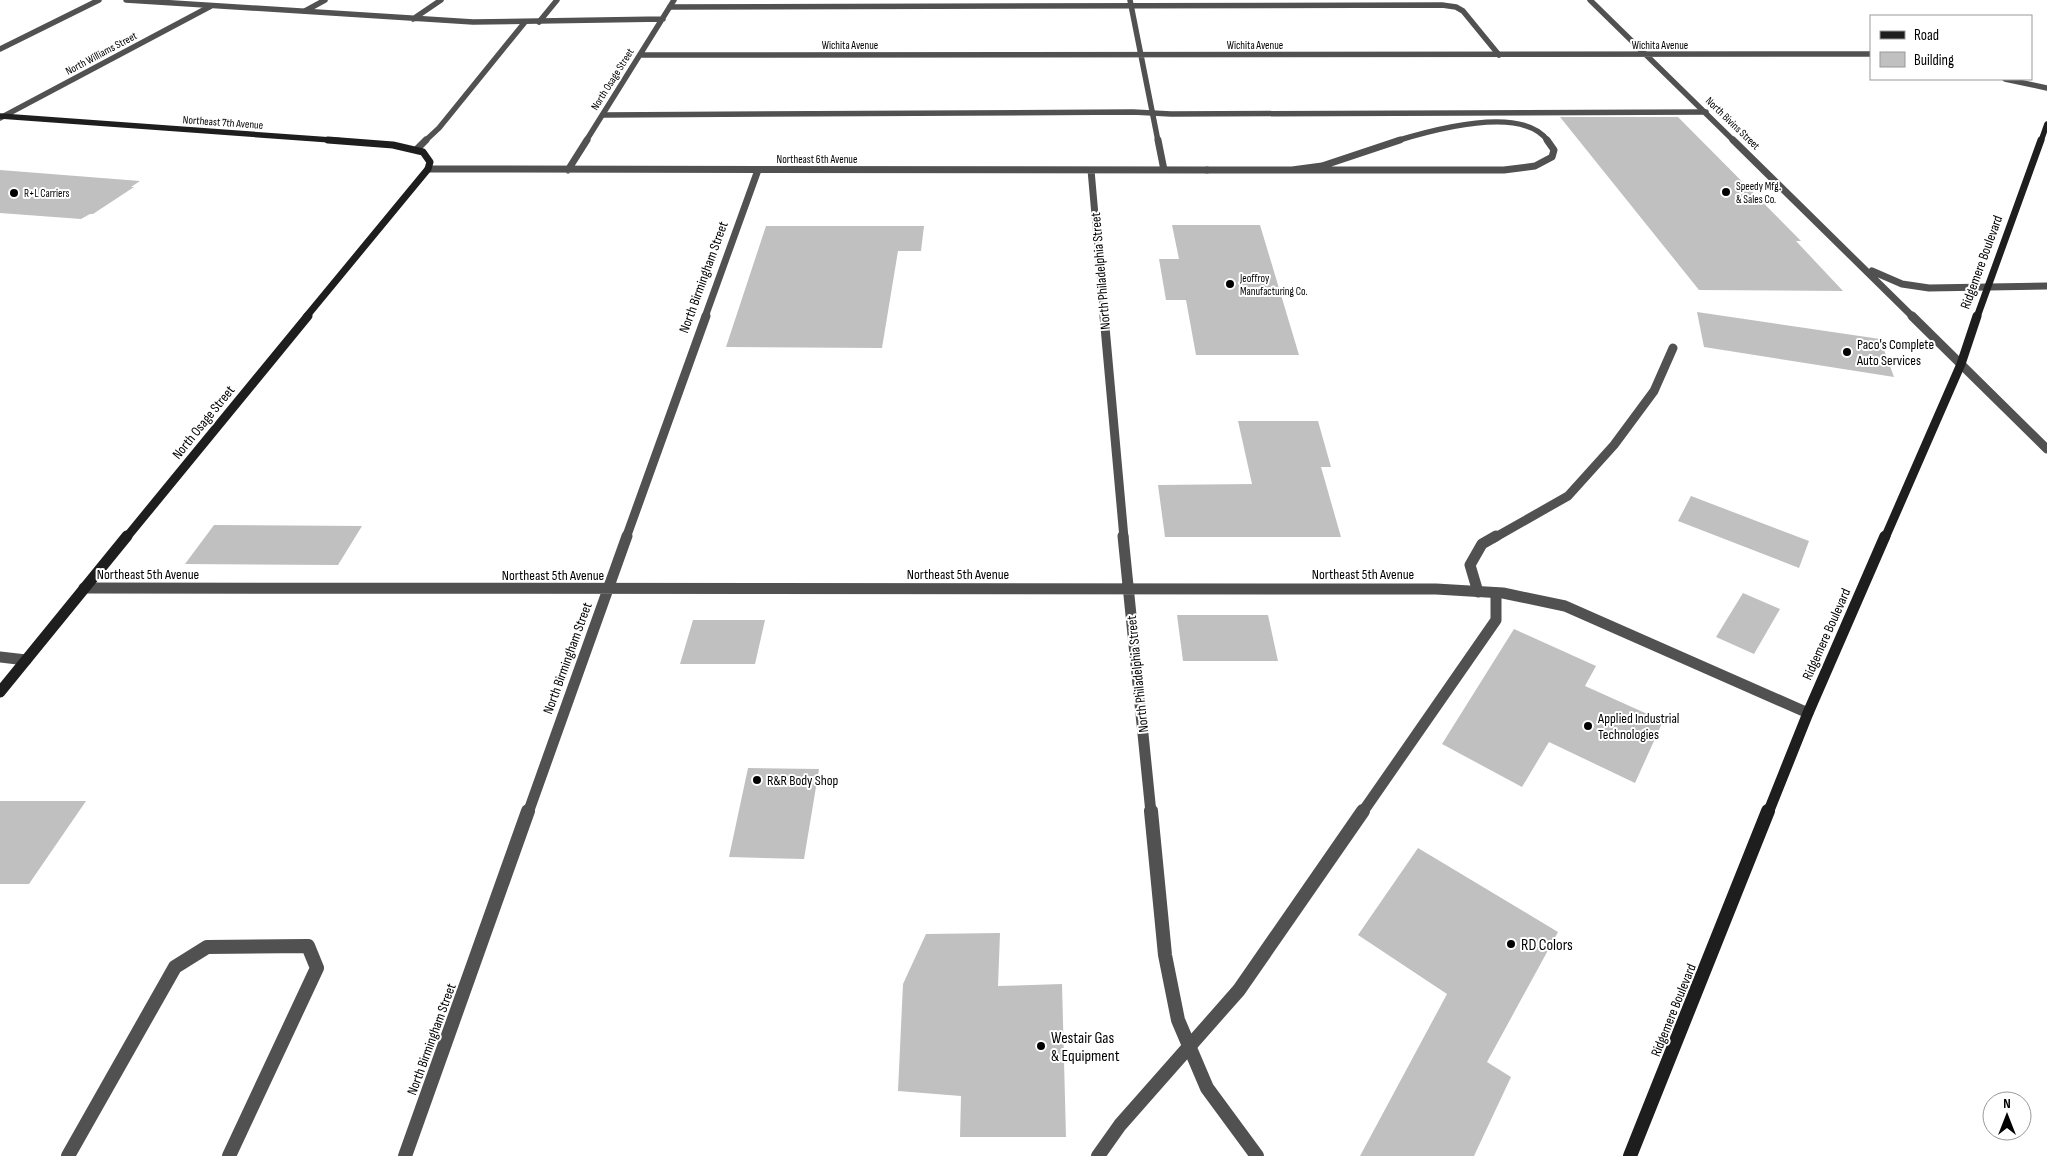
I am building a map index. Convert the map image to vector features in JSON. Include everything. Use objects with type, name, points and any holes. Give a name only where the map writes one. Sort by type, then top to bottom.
[{"type":"main road","name":"Northeast 7th Avenue","points":[[1,116],[393,145],[417,149]]},
{"type":"main road","name":"Ridgemere Boulevard","points":[[1630,1156],[1808,713],[1961,364],[2047,124]]},
{"type":"main road","points":[[417,149],[428,156],[430,162],[428,170]]},
{"type":"main road","name":"North Osage Street","points":[[0,692],[428,170]]},
{"type":"street","points":[[0,49],[99,0]]},
{"type":"street","points":[[126,0],[210,3],[413,19],[525,22],[663,19]]},
{"type":"street","points":[[306,11],[325,0]]},
{"type":"street","points":[[413,19],[441,0]]},
{"type":"street","points":[[539,22],[557,0]]},
{"type":"street","name":"North Osage Street","points":[[568,170],[674,0]]},
{"type":"street","name":"North Bivins Street","points":[[1590,0],[2047,449]]},
{"type":"street","name":"North Williams Street","points":[[1,116],[210,3]]},
{"type":"street","points":[[670,7],[1131,3],[1442,5],[1456,7],[1463,11],[1500,54]]},
{"type":"street","points":[[1131,3],[1151,113],[1164,170]]},
{"type":"street","points":[[417,149],[439,128],[525,22]]},
{"type":"street","name":"Wichita Avenue","points":[[640,56],[1870,54]]},
{"type":"street","points":[[2010,80],[2047,88]]},
{"type":"street","points":[[603,115],[732,113],[1706,112]]},
{"type":"street","points":[[1488,123],[1513,123],[1530,127],[1542,133],[1554,150],[1552,157],[1535,166],[1504,170],[1292,170],[1322,166],[1422,133],[1488,123]]},
{"type":"street","name":"Northeast 6th Avenue","points":[[428,170],[1292,170]]},
{"type":"street","name":"North Birmingham Street","points":[[405,1156],[758,170]]},
{"type":"street","name":"North Philadelphia Street","points":[[1091,170],[1128,588],[1165,955],[1178,1020],[1208,1088],[1257,1156]]},
{"type":"street","name":"North Bivins Street","points":[[1859,264],[1882,277],[1919,288],[1937,290],[1988,286]]},
{"type":"street","points":[[1988,286],[2047,286]]},
{"type":"street","points":[[1478,592],[1470,565],[1482,544],[1568,496],[1614,445],[1654,391],[1673,348]]},
{"type":"street","name":"Northeast 5th Avenue","points":[[84,588],[607,590],[1436,589],[1496,593],[1565,606],[1808,713]]},
{"type":"street","points":[[1098,1156],[1120,1126],[1239,990],[1496,620],[1496,593]]},
{"type":"street","points":[[0,657],[26,660]]},
{"type":"street","points":[[68,1156],[175,967],[207,947],[308,946],[317,968],[229,1156]]},
{"type":"building","points":[[1560,117],[1678,117],[1801,241],[1796,241],[1843,291],[1699,290]]},
{"type":"building","points":[[0,170],[140,181],[93,214],[81,219],[0,213]]},
{"type":"building","points":[[1172,225],[1260,225],[1299,355],[1196,355],[1186,300],[1166,300],[1159,259],[1179,259]]},
{"type":"building","points":[[766,226],[924,226],[921,251],[898,251],[882,348],[726,347]]},
{"type":"building","points":[[1697,312],[1880,339],[1894,377],[1704,347]]},
{"type":"building","points":[[1238,421],[1318,421],[1331,467],[1321,467],[1341,537],[1165,537],[1158,485],[1252,484]]},
{"type":"building","points":[[1691,496],[1809,541],[1799,568],[1678,521]]},
{"type":"building","points":[[214,525],[362,526],[338,565],[185,564]]},
{"type":"building","points":[[1743,593],[1780,609],[1754,654],[1716,637]]},
{"type":"building","points":[[1177,615],[1268,615],[1278,661],[1183,661]]},
{"type":"building","points":[[693,620],[765,620],[755,664],[680,664]]},
{"type":"building","points":[[1514,629],[1596,666],[1585,686],[1663,721],[1635,783],[1549,742],[1522,787],[1442,744]]},
{"type":"building","points":[[748,768],[819,769],[804,859],[729,857]]},
{"type":"building","points":[[0,801],[86,801],[29,884],[0,884]]},
{"type":"building","points":[[1418,848],[1558,932],[1487,1062],[1511,1077],[1474,1156],[1360,1156],[1447,994],[1358,935]]},
{"type":"building","points":[[1000,933],[998,986],[1062,984],[1066,1137],[960,1137],[961,1096],[898,1091],[903,984],[926,934]]},
{"type":"place","name":"Speedy Mfg. & Sales Co.","points":[[1726,192]]},
{"type":"place","name":"R+L Carriers","points":[[14,193]]},
{"type":"place","name":"Jeoffroy Manufacturing Co.","points":[[1230,284]]},
{"type":"place","name":"Paco's Complete Auto Services","points":[[1847,352]]},
{"type":"place","name":"Applied Industrial Technologies","points":[[1588,726]]},
{"type":"place","name":"R&R Body Shop","points":[[757,780]]},
{"type":"place","name":"RD Colors","points":[[1511,944]]},
{"type":"place","name":"Westair Gas & Equipment","points":[[1041,1046]]}]
